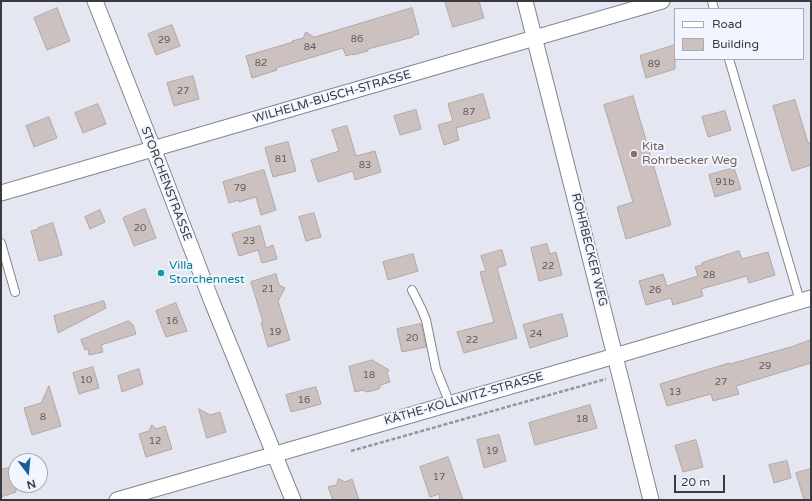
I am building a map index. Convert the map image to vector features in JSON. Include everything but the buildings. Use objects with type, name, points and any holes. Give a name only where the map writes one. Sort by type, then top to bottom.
[{"type":"street","name":"STORCHENSTRASSE","points":[[95,1],[212,302],[293,500]]},
{"type":"street","name":"ROHRBECKER WEG","points":[[525,1],[651,500]]},
{"type":"street","name":"WILHELM-BUSCH-STRASSE","points":[[1,193],[662,1]]},
{"type":"street","name":"KÄTHE-KOLLWITZ-STRASSE","points":[[117,500],[806,300]]},
{"type":"lane","points":[[729,60],[806,300]]},
{"type":"lane","points":[[1,243],[14,292]]},
{"type":"lane","points":[[412,290],[426,320],[436,369],[450,404]]},
{"type":"path","points":[[350,451],[620,376]]},
{"type":"place","name":"Kita Rohrbecker Weg","points":[[634,154]]},
{"type":"place","name":"Villa Storchennest","points":[[161,273]]}]
